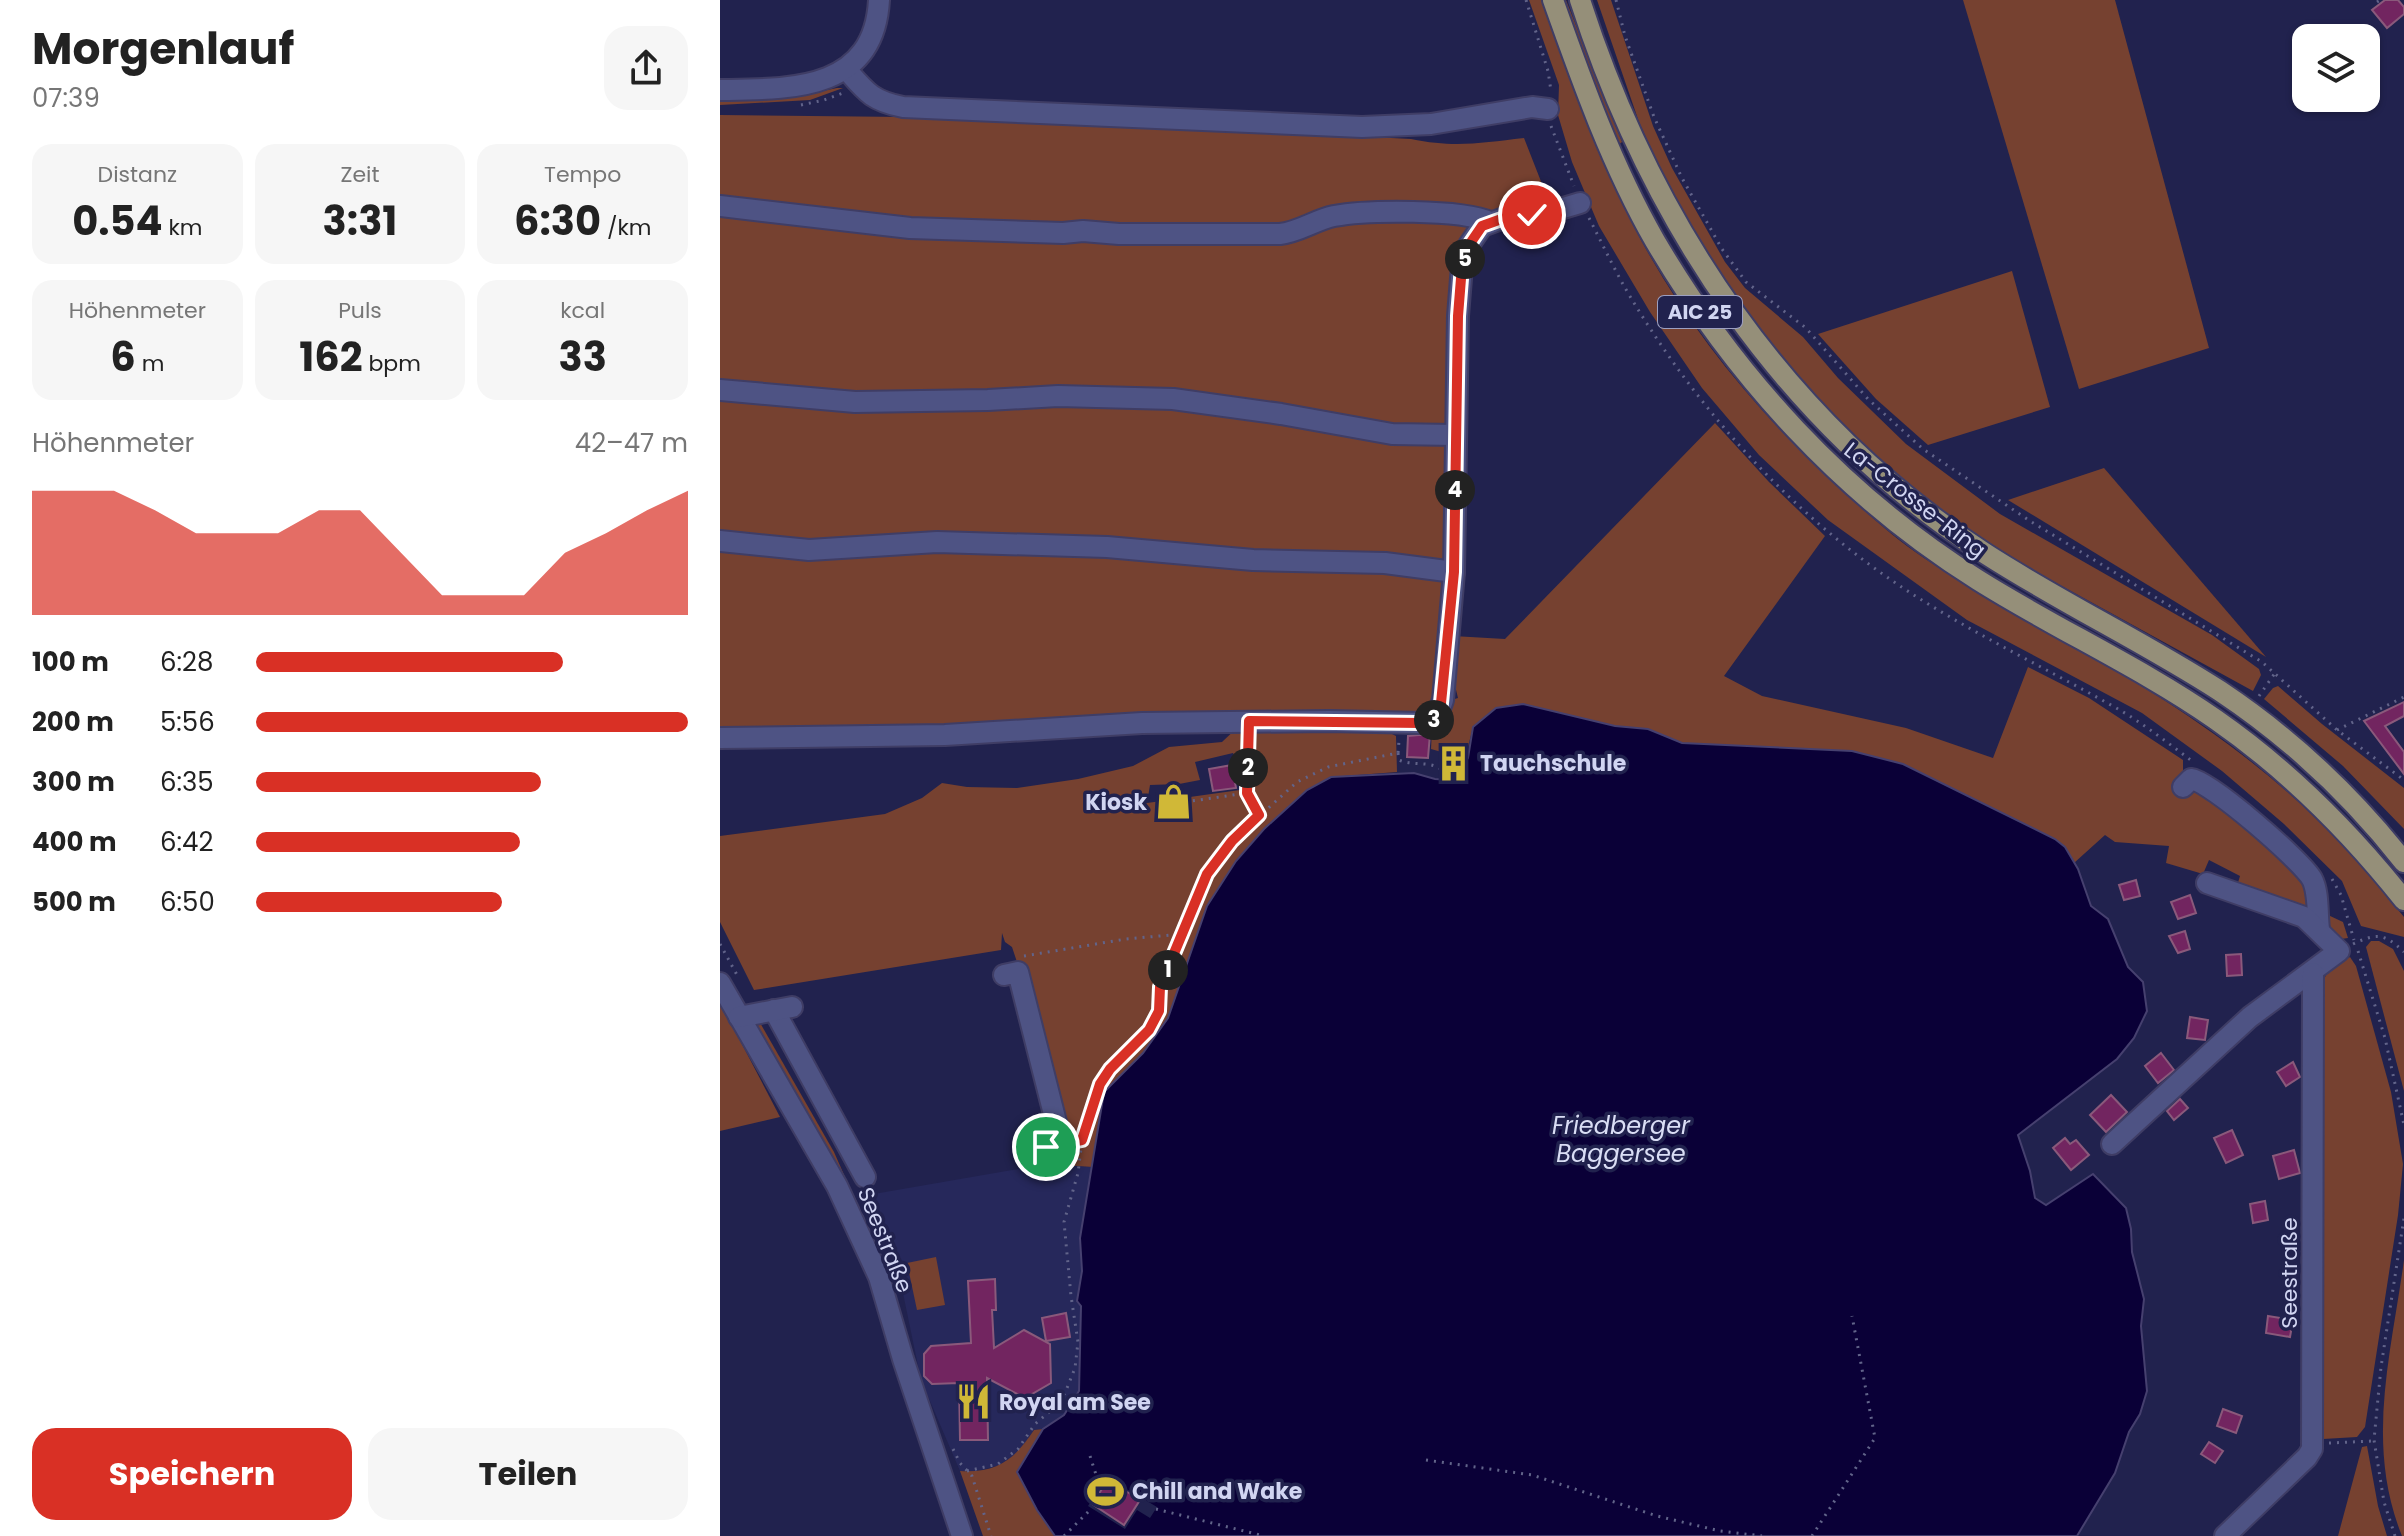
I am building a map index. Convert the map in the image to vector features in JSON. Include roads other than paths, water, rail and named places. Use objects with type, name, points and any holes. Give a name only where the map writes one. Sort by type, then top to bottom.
[{"type":"main road","name":"La-Crosse-Ring","points":[[1553,0],[1608,144],[1654,239],[1726,349],[1795,429],[1861,492],[1942,556],[2216,720],[2313,800],[2404,900]]},
{"type":"main road","name":"La-Crosse-Ring","points":[[1580,0],[1622,112],[1672,216],[1729,308],[1814,413],[1893,487],[1957,535],[2221,692],[2267,727],[2362,814],[2404,862]]},
{"type":"street","points":[[720,90],[800,87],[826,80],[846,69],[869,45],[879,0]]},
{"type":"street","points":[[846,69],[871,96],[883,103],[903,107],[1362,127],[1431,124],[1532,107],[1548,109]]},
{"type":"street","points":[[720,738],[945,735],[1078,725],[1249,721],[1422,723],[1436,719],[1443,700],[1454,572],[1459,286],[1469,245],[1482,226],[1490,222],[1550,212],[1580,203]]},
{"type":"street","points":[[720,206],[910,228],[1063,233],[1280,234],[1323,219],[1355,214],[1449,212],[1477,216],[1490,222]]},
{"type":"street","points":[[720,390],[855,402],[1058,396],[1173,399],[1392,434],[1455,435]]},
{"type":"street","points":[[720,541],[809,550],[937,542],[1107,547],[1253,560],[1385,563],[1454,572]]},
{"type":"street","points":[[2183,787],[2191,779],[2212,789],[2303,869],[2312,880],[2319,929]]},
{"type":"street","points":[[2112,1144],[2250,1017],[2339,951],[2304,917],[2207,883]]},
{"type":"street","points":[[1011,973],[1044,1103],[1057,1126],[1055,1136],[1046,1147]]},
{"type":"street","name":"Seestraße","points":[[2225,1536],[2307,1457],[2313,1443],[2313,973]]},
{"type":"street","name":"Seestraße","points":[[720,983],[837,1186],[879,1277],[897,1360],[962,1536]]},
{"type":"street","points":[[739,1017],[783,1009],[869,1176],[837,1186]]},
{"type":"water","name":"Friedberger Baggersee","points":[[1523,704],[1615,726],[1648,729],[1682,743],[1852,751],[1903,764],[2055,839],[2065,847],[2078,869],[2091,906],[2108,919],[2128,967],[2143,982],[2147,1011],[2134,1038],[2117,1059],[2018,1135],[2035,1198],[2046,1205],[2093,1174],[2126,1208],[2132,1252],[2144,1299],[2141,1326],[2147,1391],[2115,1473],[2077,1536],[1055,1536],[1037,1510],[1017,1472],[1043,1429],[1064,1415],[1079,1391],[1081,1306],[1077,1301],[1082,1271],[1080,1238],[1104,1092],[1143,1053],[1168,1018],[1207,906],[1236,861],[1264,829],[1307,790],[1331,777],[1414,773],[1450,780],[1458,775],[1468,758],[1473,727],[1496,708]]},
{"type":"place","name":"Tauchschule","points":[[1454,763]]},
{"type":"place","name":"Kiosk","points":[[1173,802]]},
{"type":"place","name":"Royal am See","points":[[973,1402]]},
{"type":"place","name":"Chill and Wake","points":[[1106,1491]]}]
